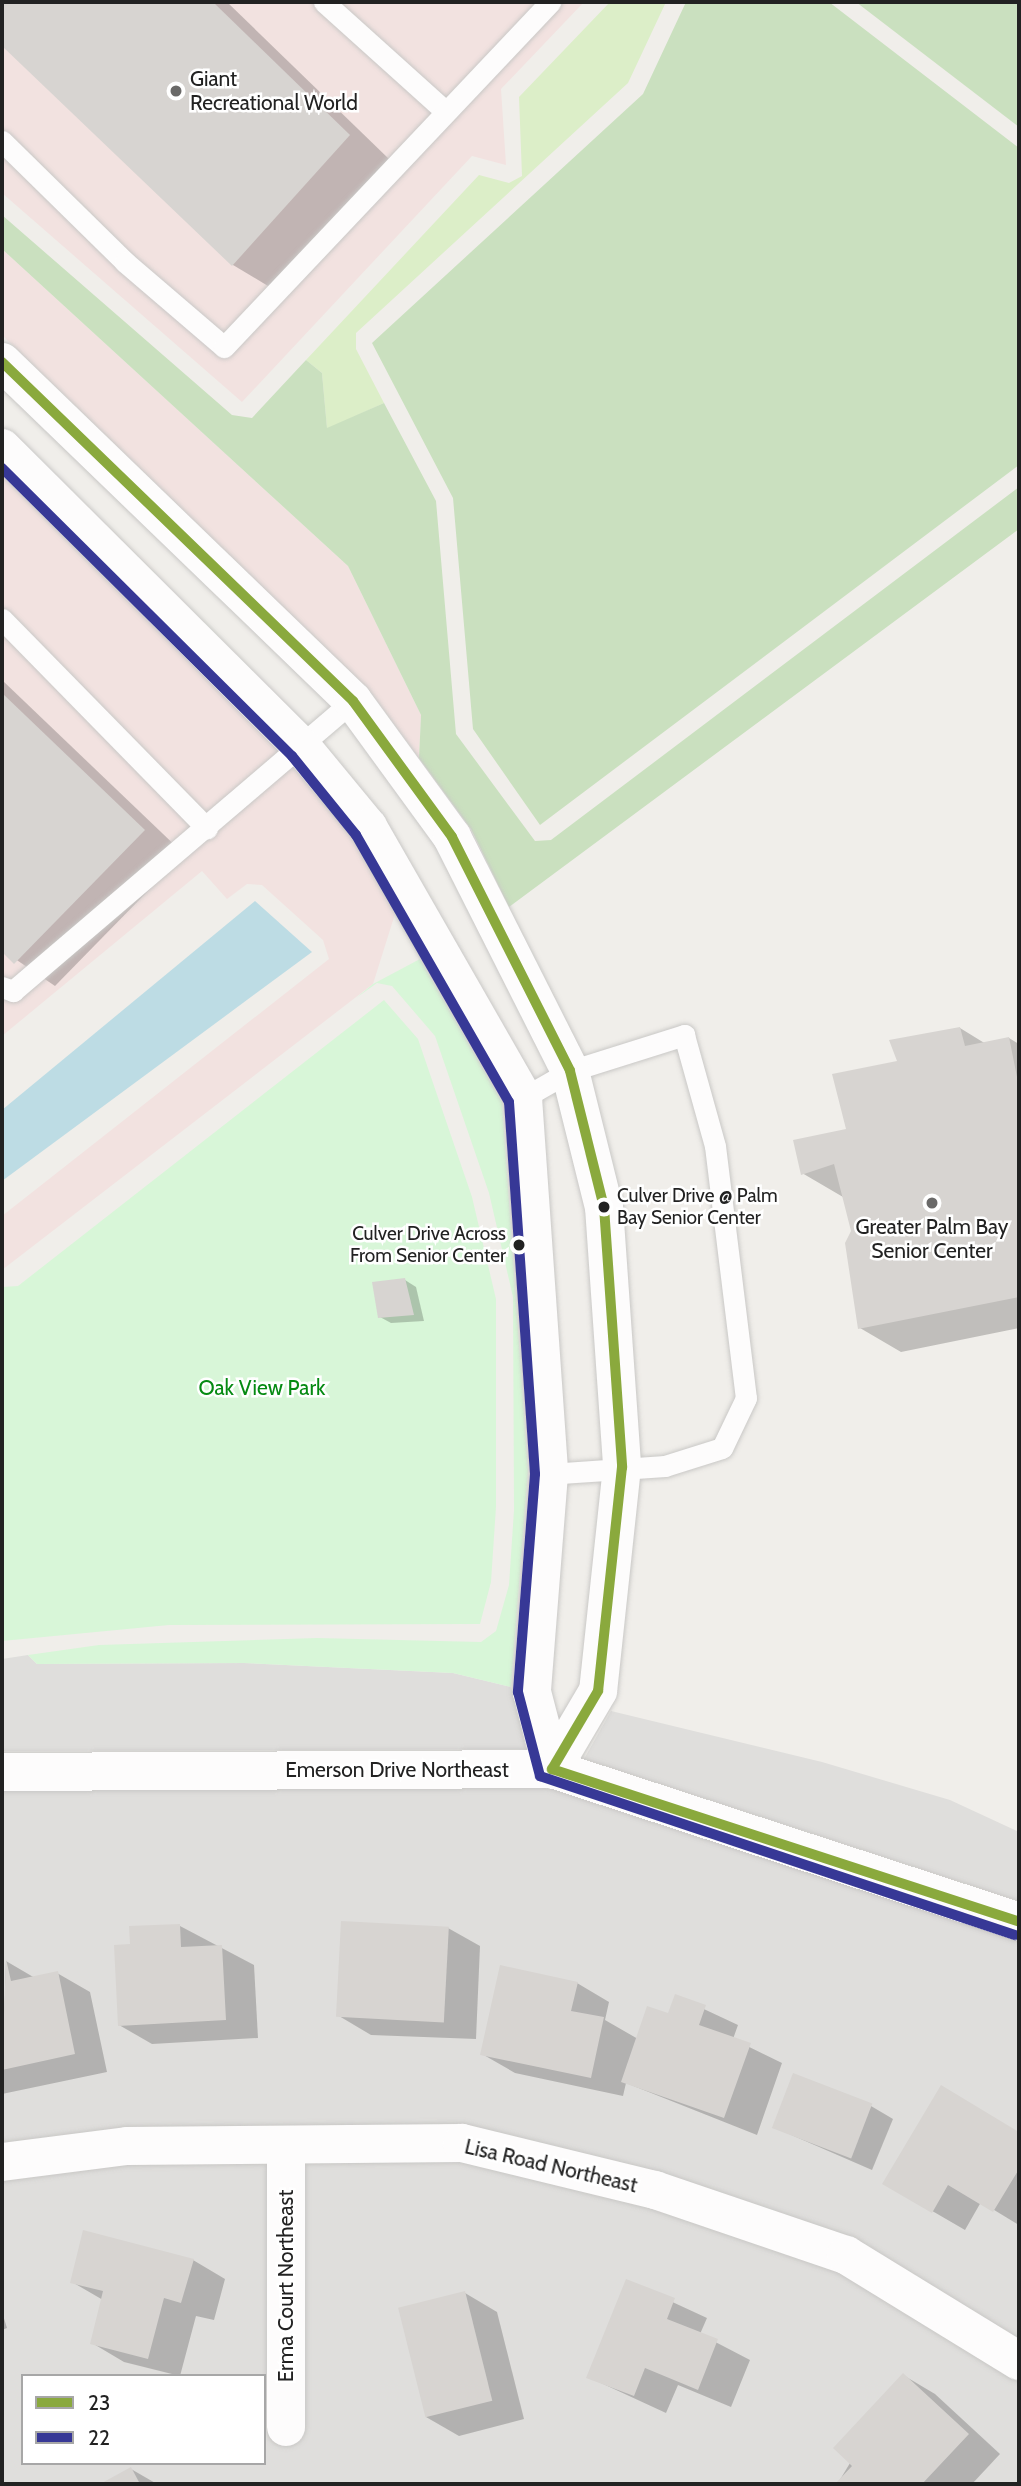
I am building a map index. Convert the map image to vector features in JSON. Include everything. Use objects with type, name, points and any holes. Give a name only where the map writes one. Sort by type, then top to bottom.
[{"type":"street","points":[[2,362],[353,701],[452,837],[570,1071],[604,1208],[622,1467],[598,1690],[552,1769]]},
{"type":"street","points":[[2,448],[302,747],[368,827],[523,1098],[549,1474],[532,1692],[552,1769]]},
{"type":"street","name":"Emerson Drive Northeast","points":[[2,1772],[552,1769],[1019,1922]]},
{"type":"street","name":"Lisa Road Northeast","points":[[2,2162],[127,2146],[463,2143],[655,2190],[845,2255],[1019,2361]]},
{"type":"street","name":"Erma Court Northeast","points":[[286,2146],[286,2427]]},
{"type":"lane","points":[[324,2],[446,112]]},
{"type":"lane","points":[[2,141],[125,262],[224,347],[550,2]]},
{"type":"lane","points":[[2,620],[207,828]]},
{"type":"lane","points":[[2,987],[13,991],[353,701]]},
{"type":"lane","points":[[523,1098],[570,1071],[684,1035],[716,1159],[746,1398],[722,1448],[665,1466],[549,1474]]},
{"type":"shaded area","points":[[2,2],[584,2],[501,89],[506,165],[472,156],[242,402],[2,193]]},
{"type":"shaded area","points":[[2,249],[348,566],[421,715],[419,758],[369,690],[2,335]]},
{"type":"shaded area","points":[[2,476],[288,760],[351,837],[395,914],[373,984],[2,1270],[2,1216],[329,959],[323,940],[262,885],[247,884],[227,899],[202,871],[2,1036]]},
{"type":"shaded area","points":[[28,1655],[37,1664],[244,1663],[453,1673],[511,1687],[526,1749],[2,1751],[2,1659]]},
{"type":"shaded area","points":[[611,1711],[822,1762],[950,1800],[1019,1832],[1019,1901],[584,1759]]},
{"type":"shaded area","points":[[486,1770],[1019,1922],[1019,2484],[2,2484],[2,1772]]},
{"type":"green space","points":[[610,2],[666,2],[628,83],[356,333],[356,349],[384,403],[327,429],[322,373],[306,360],[479,175],[509,183],[522,176],[519,97]]},
{"type":"green space","points":[[686,2],[829,2],[1019,148],[1019,465],[540,825],[473,729],[453,498],[372,343],[643,94]]},
{"type":"green space","points":[[856,2],[1019,2],[1019,127]]},
{"type":"green space","points":[[2,215],[232,415],[252,418],[306,360],[322,373],[327,428],[384,403],[436,501],[456,734],[535,841],[551,840],[1019,487],[1019,529],[509,907],[471,829],[419,758],[421,715],[348,566],[2,249]]},
{"type":"green space","points":[[420,959],[502,1102],[528,1471],[511,1687],[453,1673],[244,1663],[37,1664],[28,1655],[99,1645],[317,1638],[481,1642],[496,1631],[509,1585],[514,1510],[513,1297],[489,1193],[435,1036],[392,986],[377,983],[356,998],[373,984]]},
{"type":"green space","name":"Oak View Park","points":[[384,1000],[418,1039],[472,1197],[496,1299],[496,1507],[491,1582],[480,1624],[169,1625],[2,1641],[2,1287],[18,1286]]},
{"type":"water","points":[[255,901],[312,952],[2,1181],[2,1110]]},
{"type":"building","name":"Giant Recreational World","points":[[2,2],[213,2],[350,135],[232,266],[2,46]]},
{"type":"building","points":[[2,693],[145,830],[14,964],[2,952]]},
{"type":"building","name":"Greater Palm Bay Senior Center","points":[[960,1027],[965,1046],[1009,1037],[1019,1087],[1019,1297],[858,1329],[845,1243],[851,1231],[834,1164],[801,1175],[793,1140],[846,1129],[832,1074],[897,1061],[889,1040]]},
{"type":"building","points":[[405,1278],[414,1315],[378,1318],[372,1282]]},
{"type":"building","points":[[341,1921],[449,1927],[444,2023],[336,2017]]},
{"type":"building","points":[[180,1924],[181,1947],[222,1945],[226,2020],[118,2026],[114,1945],[130,1944],[129,1926]]},
{"type":"building","points":[[6,1959],[11,1981],[58,1971],[75,2054],[2,2070]]},
{"type":"building","points":[[500,1965],[578,1982],[571,2011],[604,2017],[591,2078],[480,2055]]},
{"type":"building","points":[[675,1994],[706,2005],[699,2025],[751,2043],[724,2118],[621,2082],[647,2006],[668,2013]]},
{"type":"building","points":[[793,2073],[872,2103],[851,2159],[772,2128]]},
{"type":"building","points":[[941,2085],[1019,2132],[1019,2169],[993,2212],[948,2185],[932,2213],[882,2184]]},
{"type":"building","points":[[83,2230],[194,2259],[181,2303],[164,2298],[148,2359],[90,2344],[103,2291],[70,2283]]},
{"type":"building","points":[[626,2279],[675,2298],[667,2319],[718,2339],[698,2390],[645,2368],[634,2396],[586,2378]]},
{"type":"building","points":[[465,2291],[492,2401],[425,2417],[398,2308]]},
{"type":"building","points":[[903,2373],[969,2434],[922,2484],[835,2484],[852,2466],[833,2448]]},
{"type":"building","points":[[131,2467],[140,2484],[100,2484]]},
{"type":"transit line","name":"23","points":[[2,362],[353,701],[452,837],[570,1071],[604,1207],[622,1467],[598,1691],[552,1769],[1019,1922]]},
{"type":"transit line","name":"22","points":[[2,468],[292,756],[356,835],[509,1102],[535,1474],[518,1692],[540,1776],[1015,1935]]},
{"type":"place","name":"Giant Recreational World","points":[[176,91]]},
{"type":"place","name":"Greater Palm Bay Senior Center","points":[[932,1203]]},
{"type":"place","name":"Culver Drive @ Palm Bay Senior Center","points":[[604,1207]]},
{"type":"place","name":"Culver Drive Across From Senior Center","points":[[519,1245]]}]
